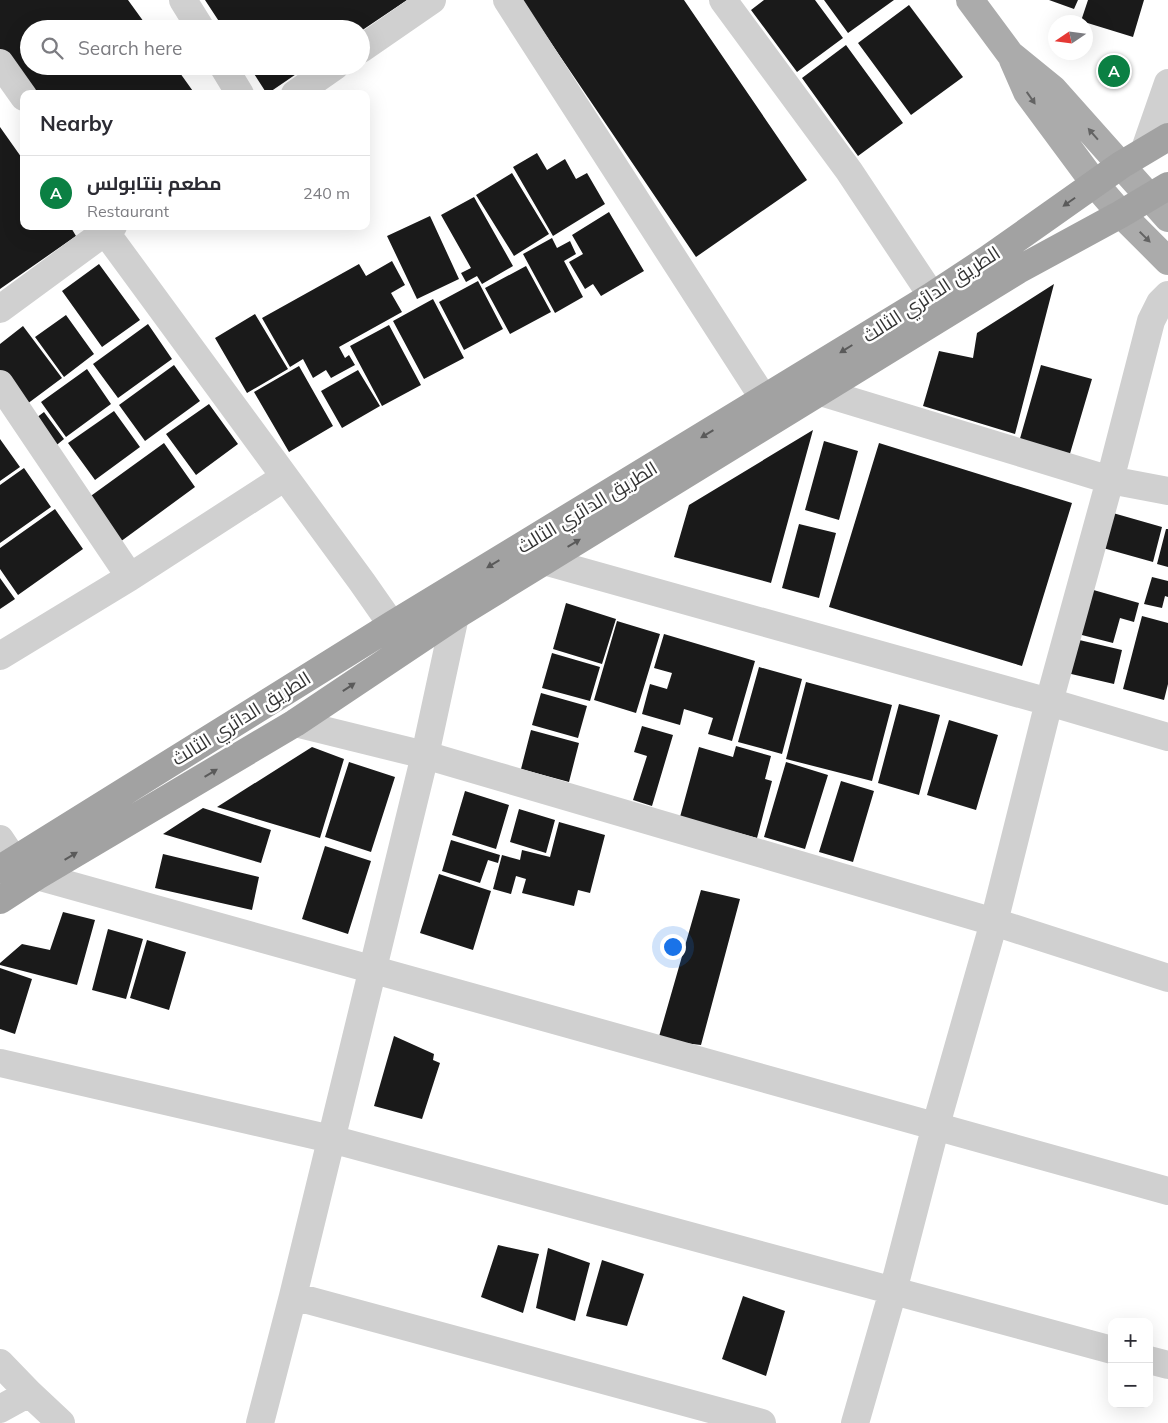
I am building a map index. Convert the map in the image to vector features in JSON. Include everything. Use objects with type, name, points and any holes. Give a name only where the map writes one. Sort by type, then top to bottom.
[{"type":"highway","name":"الطريق الدائري الثالث","points":[[5,856],[392,625],[932,296],[1120,165],[1156,143]]},
{"type":"highway","name":"الطريق الدائري الثالث","points":[[0,900],[37,876],[296,723],[455,616],[1018,270],[1121,214],[1158,191]]},
{"type":"main road","points":[[970,0],[1010,54],[1027,92],[1095,184],[1121,214],[1168,261]]},
{"type":"main road","points":[[1010,54],[1053,89],[1120,165],[1158,191],[1168,218]]},
{"type":"street","points":[[183,0],[195,20]]},
{"type":"street","points":[[370,42],[432,0]]},
{"type":"street","points":[[508,0],[764,399]]},
{"type":"street","points":[[722,0],[849,171],[932,296]]},
{"type":"street","points":[[0,63],[14,97]]},
{"type":"street","points":[[229,75],[238,90]]},
{"type":"street","points":[[301,90],[322,75]]},
{"type":"street","points":[[1156,143],[1168,83]]},
{"type":"street","points":[[0,309],[103,230]]},
{"type":"street","points":[[107,230],[392,625]]},
{"type":"street","points":[[855,1423],[893,1291],[936,1125],[994,922],[1049,702],[1110,480],[1151,321],[1160,304],[1168,295]]},
{"type":"street","points":[[0,384],[130,577]]},
{"type":"street","points":[[821,392],[1110,480],[1168,491]]},
{"type":"street","points":[[0,656],[130,577],[285,477]]},
{"type":"street","points":[[544,561],[1168,737]]},
{"type":"street","points":[[260,1423],[293,1296],[425,755],[455,616]]},
{"type":"street","points":[[296,723],[425,755],[994,922],[1168,978]]},
{"type":"street","points":[[37,876],[1168,1191]]},
{"type":"street","points":[[0,1063],[331,1139],[1108,1349]]},
{"type":"street","points":[[293,1296],[762,1423]]},
{"type":"street","points":[[1153,1361],[1168,1365]]},
{"type":"street","points":[[0,1363],[61,1423]]},
{"type":"street","points":[[0,1409],[29,1393]]},
{"type":"building","points":[[0,0],[128,0],[142,20],[20,20],[20,75],[181,75],[192,90],[29,90],[0,49]]},
{"type":"building","points":[[205,0],[407,0],[370,25],[370,20],[218,20]]},
{"type":"building","points":[[522,0],[684,0],[807,180],[696,257]]},
{"type":"building","points":[[764,0],[815,0],[843,38],[797,72],[751,10]]},
{"type":"building","points":[[824,0],[894,0],[848,33]]},
{"type":"building","points":[[1049,0],[1078,0],[1074,9]]},
{"type":"building","points":[[1088,0],[1144,0],[1133,37],[1093,25],[1093,15],[1083,15]]},
{"type":"building","points":[[909,5],[963,77],[911,115],[858,43]]},
{"type":"building","points":[[846,45],[903,123],[858,156],[802,78]]},
{"type":"building","points":[[255,75],[295,75],[273,90],[264,90]]},
{"type":"building","points":[[0,127],[20,155],[20,230],[72,230],[76,236],[0,289]]},
{"type":"building","points":[[537,153],[547,170],[565,159],[576,179],[587,173],[605,204],[553,236],[513,167]]},
{"type":"building","points":[[512,173],[549,234],[514,256],[476,195]]},
{"type":"building","points":[[474,197],[513,266],[482,284],[477,276],[466,282],[461,273],[471,268],[441,215]]},
{"type":"building","points":[[609,212],[644,271],[601,296],[593,284],[585,289],[569,262],[583,254],[572,235]]},
{"type":"building","points":[[430,216],[459,279],[417,299],[387,236]]},
{"type":"building","points":[[552,238],[557,248],[570,241],[576,254],[564,261],[583,297],[555,313],[523,254]]},
{"type":"building","points":[[392,261],[405,285],[391,293],[402,312],[339,347],[345,358],[349,355],[355,365],[331,378],[326,370],[313,378],[303,359],[290,367],[262,318],[359,264],[366,276]]},
{"type":"building","points":[[99,264],[140,320],[102,347],[62,291]]},
{"type":"building","points":[[526,266],[551,312],[510,334],[485,288]]},
{"type":"building","points":[[478,281],[503,329],[464,350],[439,302]]},
{"type":"building","points":[[1054,284],[1015,434],[923,406],[939,351],[973,358],[977,333]]},
{"type":"building","points":[[433,299],[464,358],[424,379],[393,321]]},
{"type":"building","points":[[255,314],[288,369],[247,393],[215,338]]},
{"type":"building","points":[[66,315],[94,354],[64,377],[35,337]]},
{"type":"building","points":[[148,324],[172,359],[118,398],[93,364]]},
{"type":"building","points":[[389,325],[421,385],[382,406],[350,346]]},
{"type":"building","points":[[23,326],[62,378],[23,407],[0,377],[0,344]]},
{"type":"building","points":[[174,365],[200,401],[145,441],[119,405]]},
{"type":"building","points":[[1041,365],[1092,379],[1069,457],[1019,442]]},
{"type":"building","points":[[299,366],[333,426],[289,452],[254,392]]},
{"type":"building","points":[[87,369],[111,404],[66,437],[41,402]]},
{"type":"building","points":[[358,370],[380,406],[342,428],[321,391]]},
{"type":"building","points":[[209,404],[238,444],[196,475],[166,434]]},
{"type":"building","points":[[114,411],[140,447],[95,480],[68,443]]},
{"type":"building","points":[[44,412],[64,439],[53,448],[32,421]]},
{"type":"building","points":[[813,430],[771,583],[674,557],[689,505]]},
{"type":"building","points":[[0,439],[20,467],[0,481]]},
{"type":"building","points":[[824,441],[858,451],[839,520],[805,510]]},
{"type":"building","points":[[164,443],[195,487],[120,542],[88,498]]},
{"type":"building","points":[[879,443],[1072,503],[1022,666],[829,607]]},
{"type":"building","points":[[24,468],[51,507],[0,543],[0,485]]},
{"type":"building","points":[[55,509],[83,549],[18,595],[0,569],[0,548]]},
{"type":"building","points":[[1113,513],[1162,527],[1153,562],[1103,548]]},
{"type":"building","points":[[799,524],[836,533],[819,598],[782,588]]},
{"type":"building","points":[[1166,529],[1168,529],[1168,567],[1157,564]]},
{"type":"building","points":[[1152,577],[1168,581],[1168,597],[1165,596],[1162,608],[1144,604]]},
{"type":"building","points":[[0,578],[15,599],[0,609]]},
{"type":"building","points":[[1090,589],[1139,603],[1134,622],[1120,618],[1113,643],[1078,634]]},
{"type":"building","points":[[566,603],[616,619],[602,664],[553,649]]},
{"type":"building","points":[[1142,616],[1168,623],[1168,684],[1164,700],[1123,689]]},
{"type":"building","points":[[617,621],[660,634],[636,713],[594,700]]},
{"type":"building","points":[[664,634],[755,661],[732,741],[708,734],[713,718],[684,709],[680,725],[642,714],[650,684],[667,689],[672,673],[654,668]]},
{"type":"building","points":[[1075,639],[1122,650],[1114,684],[1067,673]]},
{"type":"building","points":[[552,653],[600,667],[590,701],[542,688]]},
{"type":"building","points":[[759,667],[802,679],[782,754],[738,742]]},
{"type":"building","points":[[806,682],[892,705],[872,781],[786,759]]},
{"type":"building","points":[[541,693],[587,706],[578,738],[532,725]]},
{"type":"building","points":[[899,704],[940,715],[919,795],[878,783]]},
{"type":"building","points":[[949,720],[998,735],[976,810],[927,795]]},
{"type":"building","points":[[642,726],[673,735],[652,806],[633,800],[647,756],[634,752]]},
{"type":"building","points":[[531,730],[579,743],[569,782],[521,769]]},
{"type":"building","points":[[736,746],[771,756],[765,779],[772,781],[757,838],[680,817],[699,747],[733,757]]},
{"type":"building","points":[[312,747],[344,759],[320,838],[217,807]]},
{"type":"building","points":[[349,762],[395,777],[371,852],[325,837]]},
{"type":"building","points":[[786,762],[828,775],[805,849],[764,837]]},
{"type":"building","points":[[841,781],[874,791],[853,862],[819,852]]},
{"type":"building","points":[[465,791],[509,805],[496,849],[452,835]]},
{"type":"building","points":[[203,808],[271,830],[261,863],[163,834]]},
{"type":"building","points":[[519,809],[555,820],[546,853],[510,842]]},
{"type":"building","points":[[559,822],[605,835],[590,893],[578,890],[574,906],[522,893],[526,879],[516,876],[511,894],[493,889],[502,855],[520,860],[522,850],[550,857]]},
{"type":"building","points":[[451,840],[500,855],[498,863],[488,860],[480,883],[442,871]]},
{"type":"building","points":[[325,846],[371,861],[348,934],[302,919]]},
{"type":"building","points":[[163,854],[259,877],[252,910],[155,888]]},
{"type":"building","points":[[439,874],[491,891],[473,950],[420,933]]},
{"type":"building","points":[[701,890],[740,899],[701,1045],[658,1040]]},
{"type":"building","points":[[63,912],[95,920],[77,985],[0,965],[22,944],[50,950]]},
{"type":"building","points":[[108,929],[143,939],[126,999],[92,990]]},
{"type":"building","points":[[147,940],[186,952],[169,1010],[130,998]]},
{"type":"building","points":[[0,968],[32,979],[15,1034],[0,1029]]},
{"type":"building","points":[[394,1036],[434,1054],[433,1060],[440,1063],[422,1119],[374,1106]]},
{"type":"building","points":[[498,1245],[539,1254],[523,1313],[481,1297]]},
{"type":"building","points":[[548,1248],[590,1263],[575,1321],[536,1308]]},
{"type":"building","points":[[602,1260],[644,1274],[627,1326],[586,1316]]},
{"type":"building","points":[[743,1296],[785,1311],[766,1376],[722,1359]]},
{"type":"place","name":"مطعم بنتابولس","points":[[1114,71]]}]
